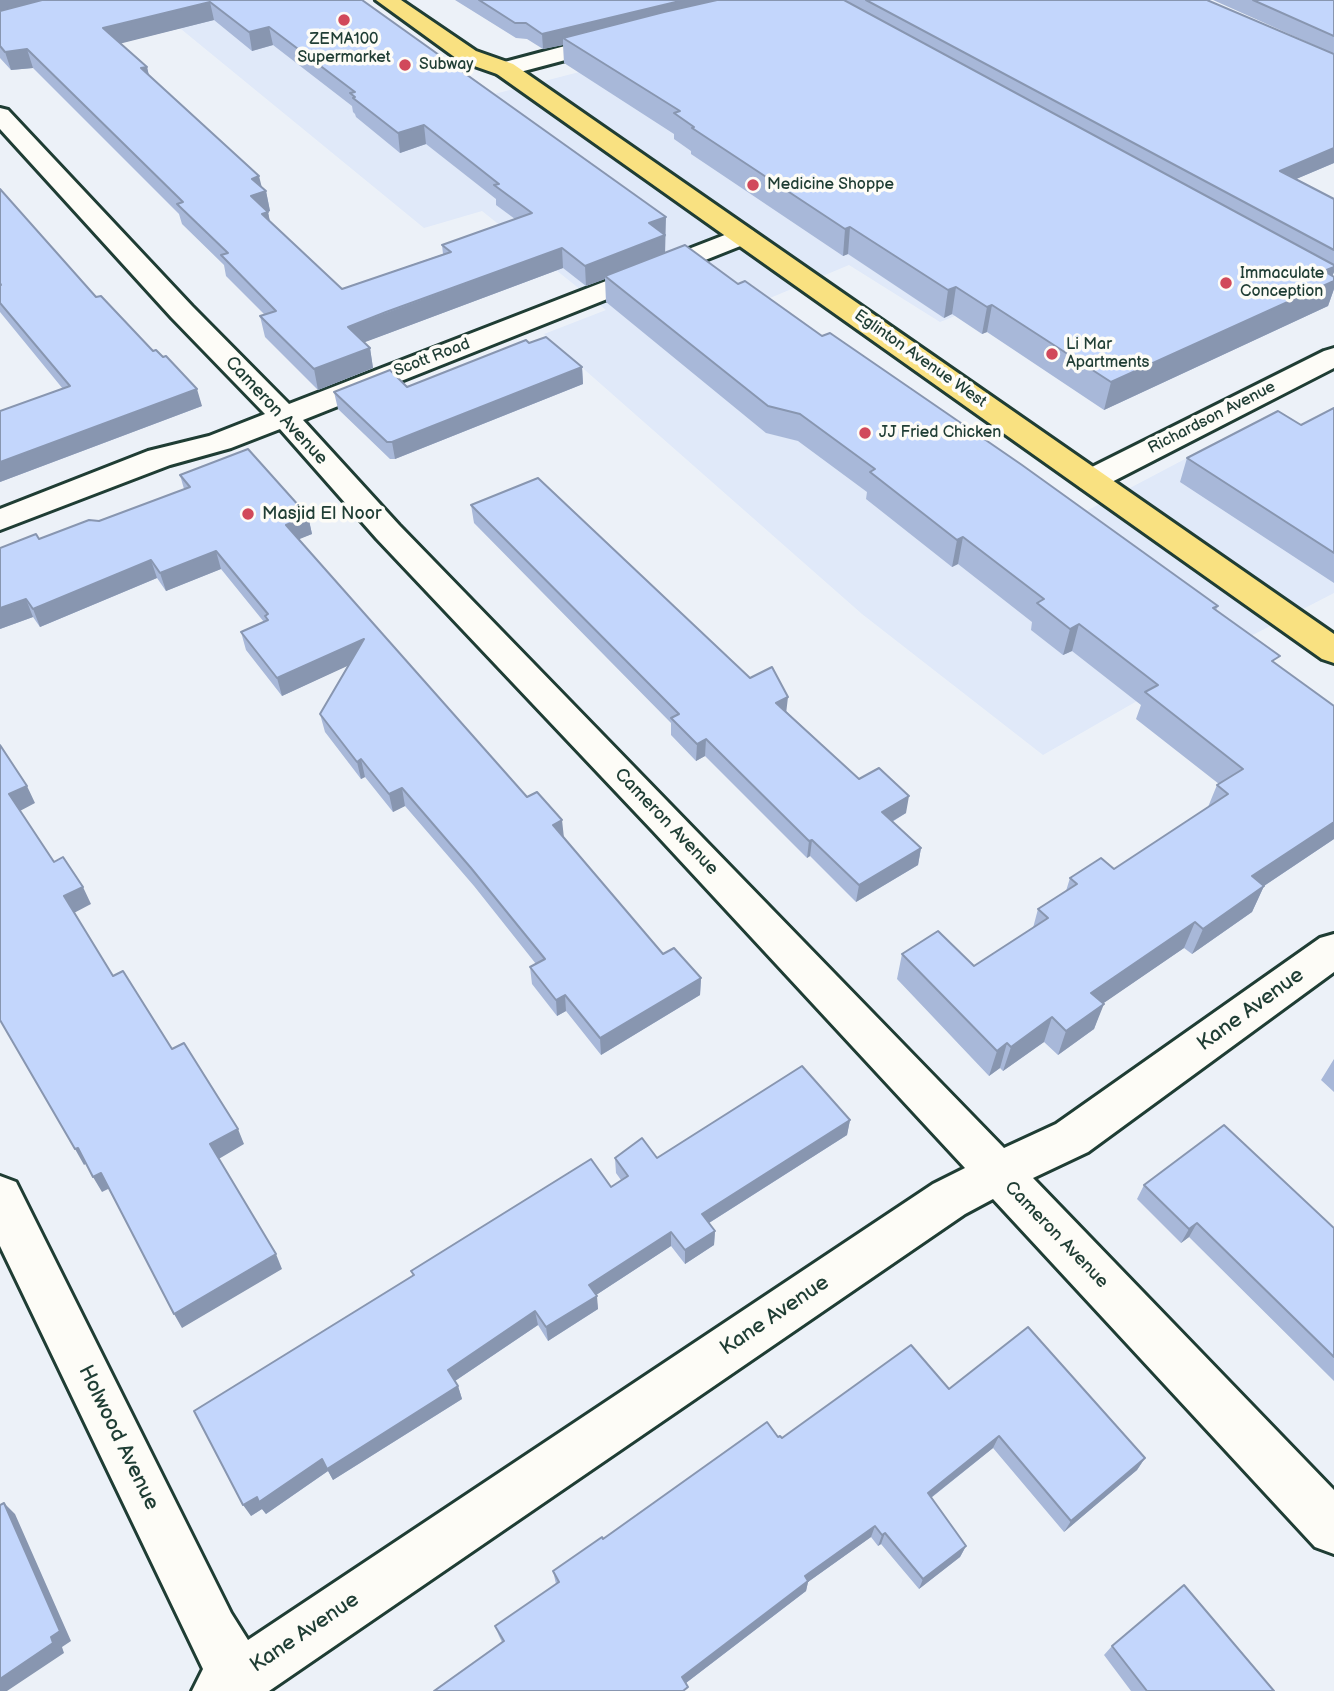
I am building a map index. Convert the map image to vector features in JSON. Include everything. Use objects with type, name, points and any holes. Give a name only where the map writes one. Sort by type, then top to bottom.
[{"type":"main road","name":"Eglinton Avenue West","points":[[387,0],[468,56],[505,69],[1334,651]]},
{"type":"main road","name":"Eglinton Avenue West","points":[[433,6],[488,45],[505,69]]},
{"type":"street","points":[[505,69],[635,35]]},
{"type":"street","name":"Cameron Avenue","points":[[0,115],[182,312],[284,416],[388,532],[666,821],[1334,1528]]},
{"type":"street","name":"Scott Road","points":[[0,520],[159,458],[220,442],[744,236]]},
{"type":"street","name":"Richardson Avenue","points":[[1091,480],[1334,357]]},
{"type":"street","name":"Kane Avenue","points":[[230,1684],[949,1199],[1072,1138],[1334,950]]},
{"type":"street","name":"Holwood Avenue","points":[[0,1196],[194,1595],[230,1684]]},
{"type":"shaded area","points":[[154,0],[479,98],[691,43],[1057,275],[940,322],[849,265],[770,298],[1075,517],[1276,411],[1334,446],[1334,593],[1245,639],[1043,755],[862,614],[544,334],[606,310],[482,211],[424,228],[148,2]]},
{"type":"building","points":[[42,0],[362,0],[666,217],[649,223],[665,235],[585,266],[562,248],[386,312],[348,327],[370,348],[314,369],[260,316],[276,311],[221,255],[228,253],[177,204],[183,202],[27,49],[5,52],[0,46],[0,11]],"holes":[[[210,2],[249,32],[269,27],[355,92],[350,93],[355,97],[353,98],[398,133],[424,125],[499,184],[494,185],[532,213],[442,245],[451,252],[342,289],[262,214],[268,212],[251,196],[266,191],[252,179],[259,176],[141,68],[147,67],[103,28]]]},
{"type":"building","points":[[479,0],[684,0],[542,34],[526,23],[515,23]]},
{"type":"building","points":[[717,0],[844,0],[1334,265],[1324,271],[1334,277],[1334,281],[1111,382],[992,305],[987,307],[956,287],[948,290],[850,227],[845,229],[692,128],[694,127],[674,113],[680,111],[563,38]]},
{"type":"building","points":[[866,0],[1207,0],[1334,54],[1334,148],[1280,171],[1334,199],[1334,250]]},
{"type":"building","points":[[1253,0],[1334,0],[1334,36]]},
{"type":"building","points":[[0,189],[96,297],[101,296],[153,351],[166,356],[197,389],[0,462],[0,411],[70,386],[0,303]]},
{"type":"building","points":[[685,245],[738,284],[745,281],[822,336],[830,333],[1022,465],[1218,606],[1213,608],[1280,656],[1272,661],[1334,706],[1334,822],[1252,876],[1264,886],[1203,929],[1195,922],[1091,993],[1104,1004],[1066,1031],[1052,1017],[1011,1047],[1007,1043],[997,1051],[902,954],[938,931],[974,966],[1048,918],[1038,909],[1077,884],[1070,878],[1101,858],[1114,869],[1228,794],[1217,785],[1243,769],[1145,692],[1158,685],[1079,624],[1070,629],[1037,603],[1044,599],[963,537],[957,540],[870,472],[875,469],[800,414],[768,406],[605,276]]},
{"type":"building","points":[[546,337],[582,367],[392,442],[387,442],[334,392],[390,370],[407,387],[526,340],[529,343]]},
{"type":"building","points":[[1334,408],[1334,553],[1187,458],[1278,411],[1301,425]]},
{"type":"building","points":[[248,449],[308,516],[286,525],[527,797],[537,792],[562,820],[553,825],[663,954],[674,948],[701,978],[600,1038],[565,995],[556,1000],[530,967],[545,959],[471,868],[402,788],[389,794],[361,759],[357,762],[320,714],[364,639],[277,678],[241,632],[268,620],[265,616],[268,614],[216,551],[160,573],[151,560],[33,609],[26,599],[0,608],[0,548],[36,534],[39,539],[89,520],[99,521],[190,487],[180,475]]},
{"type":"building","points":[[538,478],[750,678],[772,667],[788,697],[776,703],[859,779],[879,768],[909,796],[882,812],[921,848],[859,885],[812,840],[809,841],[706,739],[697,744],[671,718],[679,714],[471,505]]},
{"type":"building","points":[[0,745],[27,786],[9,794],[54,862],[63,857],[83,887],[64,896],[113,976],[123,971],[172,1049],[184,1043],[238,1129],[210,1144],[276,1254],[174,1314],[101,1173],[93,1177],[0,1020]]},
{"type":"building","points":[[802,1066],[850,1120],[702,1214],[715,1231],[685,1250],[671,1232],[589,1285],[597,1296],[546,1327],[535,1311],[448,1370],[458,1386],[327,1469],[322,1459],[259,1502],[257,1497],[243,1505],[194,1411],[414,1275],[411,1271],[591,1159],[611,1187],[628,1176],[615,1158],[642,1138],[657,1158]]},
{"type":"building","points":[[1224,1125],[1334,1228],[1334,1357],[1197,1223],[1189,1229],[1144,1185]]},
{"type":"building","points":[[1028,1327],[1145,1458],[1071,1521],[999,1436],[928,1493],[966,1546],[923,1579],[885,1533],[882,1535],[875,1526],[805,1576],[808,1581],[682,1677],[688,1687],[683,1691],[434,1691],[504,1641],[495,1626],[559,1582],[553,1571],[602,1537],[603,1539],[767,1422],[778,1437],[782,1438],[911,1345],[949,1389]]},
{"type":"building","points":[[4,1503],[60,1631],[51,1637],[53,1643],[0,1679],[0,1505]]},
{"type":"building","points":[[1184,1585],[1274,1691],[1147,1691],[1112,1646]]},
{"type":"place","name":"ZEMA100 Supermarket","points":[[344,20]]},
{"type":"place","name":"Subway","points":[[405,65]]},
{"type":"place","name":"Medicine Shoppe","points":[[753,185]]},
{"type":"place","name":"Immaculate Conception","points":[[1226,283]]},
{"type":"place","name":"Li Mar Apartments","points":[[1052,354]]},
{"type":"place","name":"JJ Fried Chicken","points":[[865,433]]},
{"type":"place","name":"Masjid El Noor","points":[[248,514]]}]
